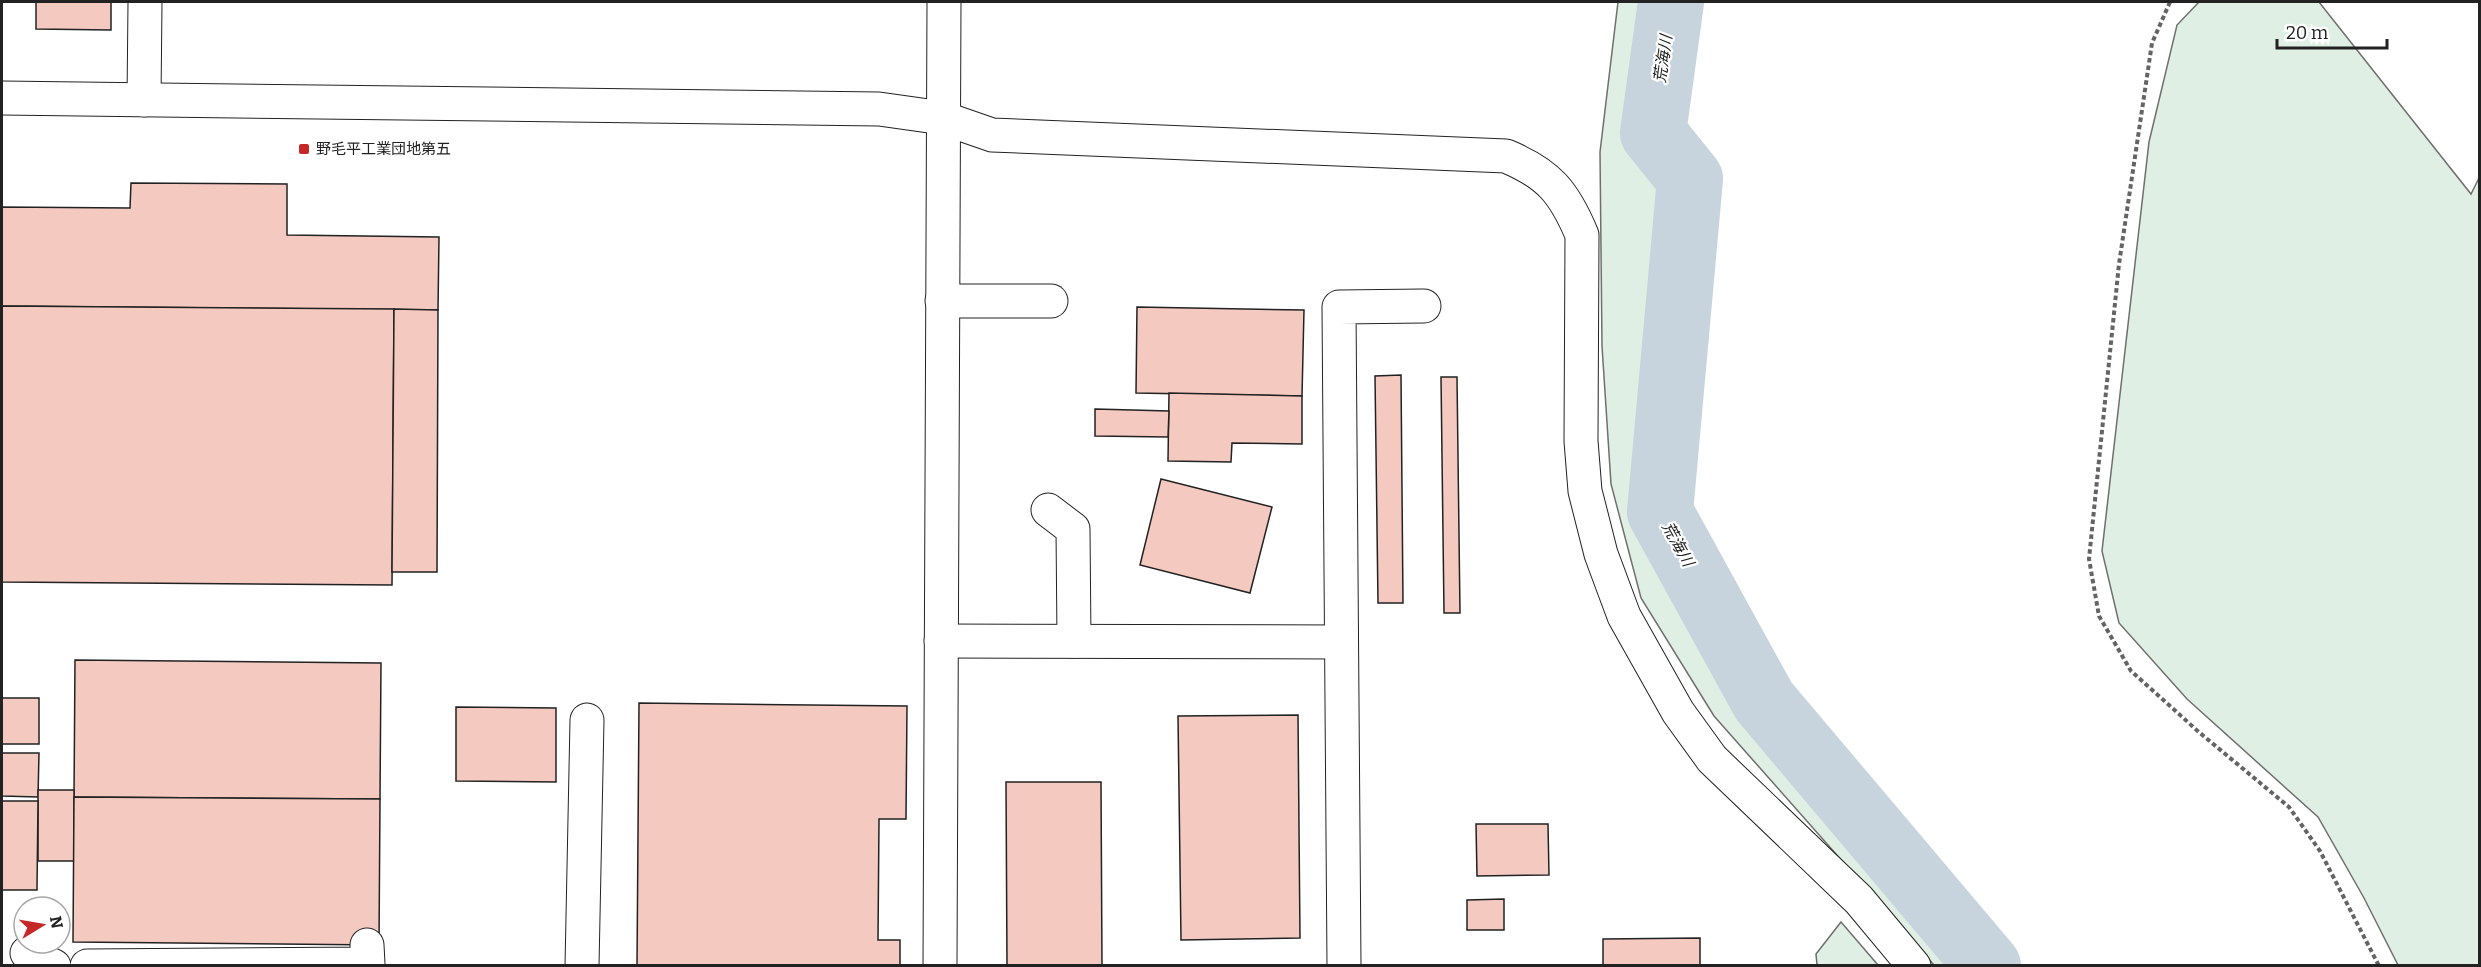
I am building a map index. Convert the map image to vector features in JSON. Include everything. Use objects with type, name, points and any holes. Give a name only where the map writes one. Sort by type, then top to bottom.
[{"type":"street","points":[[144,100],[145,2]]},
{"type":"street","points":[[940,966],[944,2]]},
{"type":"street","points":[[2,98],[879,109],[943,118],[992,135],[1506,156],[1534,168],[1553,184],[1570,206],[1582,235],[1581,441],[1585,491],[1601,554],[1624,616],[1678,712],[1712,759],[1859,900],[1914,966]]},
{"type":"street","points":[[942,302],[1051,301]]},
{"type":"street","points":[[1344,966],[1339,307],[1424,306]]},
{"type":"street","points":[[1048,510],[1073,529],[1074,641]]},
{"type":"street","points":[[941,641],[1341,642]]},
{"type":"street","points":[[582,966],[587,720]]},
{"type":"street","points":[[87,966],[368,964],[367,945]]},
{"type":"path","points":[[2170,2],[2152,43],[2119,264],[2089,559],[2099,616],[2131,671],[2200,733],[2289,807],[2320,851],[2379,966]]},
{"type":"green space","points":[[1618,2],[1661,2],[1642,138],[1676,185],[1652,517],[1751,708],[1985,965],[1934,965],[1714,716],[1641,598],[1611,484],[1602,346],[1600,152]]},
{"type":"green space","points":[[2199,2],[2319,2],[2471,194],[2479,178],[2479,965],[2398,965],[2364,898],[2318,817],[2187,699],[2119,623],[2102,551],[2149,142],[2177,25]]},
{"type":"green space","points":[[1841,922],[1878,965],[1817,965],[1816,954]]},
{"type":"building","points":[[36,2],[111,2],[111,30],[36,29]]},
{"type":"building","points":[[131,183],[287,184],[287,235],[439,237],[438,310],[2,306],[2,207],[130,208]]},
{"type":"building","points":[[2,306],[394,309],[392,585],[2,582]]},
{"type":"building","points":[[1137,307],[1304,310],[1302,396],[1136,393]]},
{"type":"building","points":[[394,309],[438,310],[437,572],[392,572]]},
{"type":"building","points":[[1401,375],[1403,603],[1378,603],[1375,376]]},
{"type":"building","points":[[1441,377],[1457,377],[1460,613],[1444,613]]},
{"type":"building","points":[[1169,393],[1302,396],[1302,444],[1232,443],[1231,462],[1168,461]]},
{"type":"building","points":[[1095,409],[1169,411],[1168,437],[1095,436]]},
{"type":"building","points":[[1161,479],[1272,507],[1250,593],[1140,565]]},
{"type":"building","points":[[75,660],[381,663],[380,799],[74,797]]},
{"type":"building","points":[[2,698],[39,698],[39,744],[2,744]]},
{"type":"building","points":[[639,703],[907,706],[906,819],[879,819],[878,940],[900,940],[900,966],[637,966]]},
{"type":"building","points":[[456,707],[556,708],[556,782],[456,781]]},
{"type":"building","points":[[1298,715],[1300,938],[1181,940],[1178,716]]},
{"type":"building","points":[[2,753],[39,753],[38,797],[2,796]]},
{"type":"building","points":[[1006,782],[1101,782],[1102,966],[1007,966]]},
{"type":"building","points":[[38,790],[74,790],[74,861],[38,861]]},
{"type":"building","points":[[74,797],[380,799],[379,945],[73,942]]},
{"type":"building","points":[[2,801],[38,801],[37,890],[2,890]]},
{"type":"building","points":[[1476,824],[1548,824],[1549,875],[1477,876]]},
{"type":"building","points":[[1504,899],[1504,930],[1467,930],[1467,900]]},
{"type":"building","points":[[1700,938],[1700,966],[1603,966],[1603,939]]},
{"type":"waterway","name":"荒海川","points":[[1671,2],[1653,133],[1690,179],[1660,512],[1764,701],[1988,966]]},
{"type":"place","name":"野毛平工業団地第五","points":[[304,149]]}]
